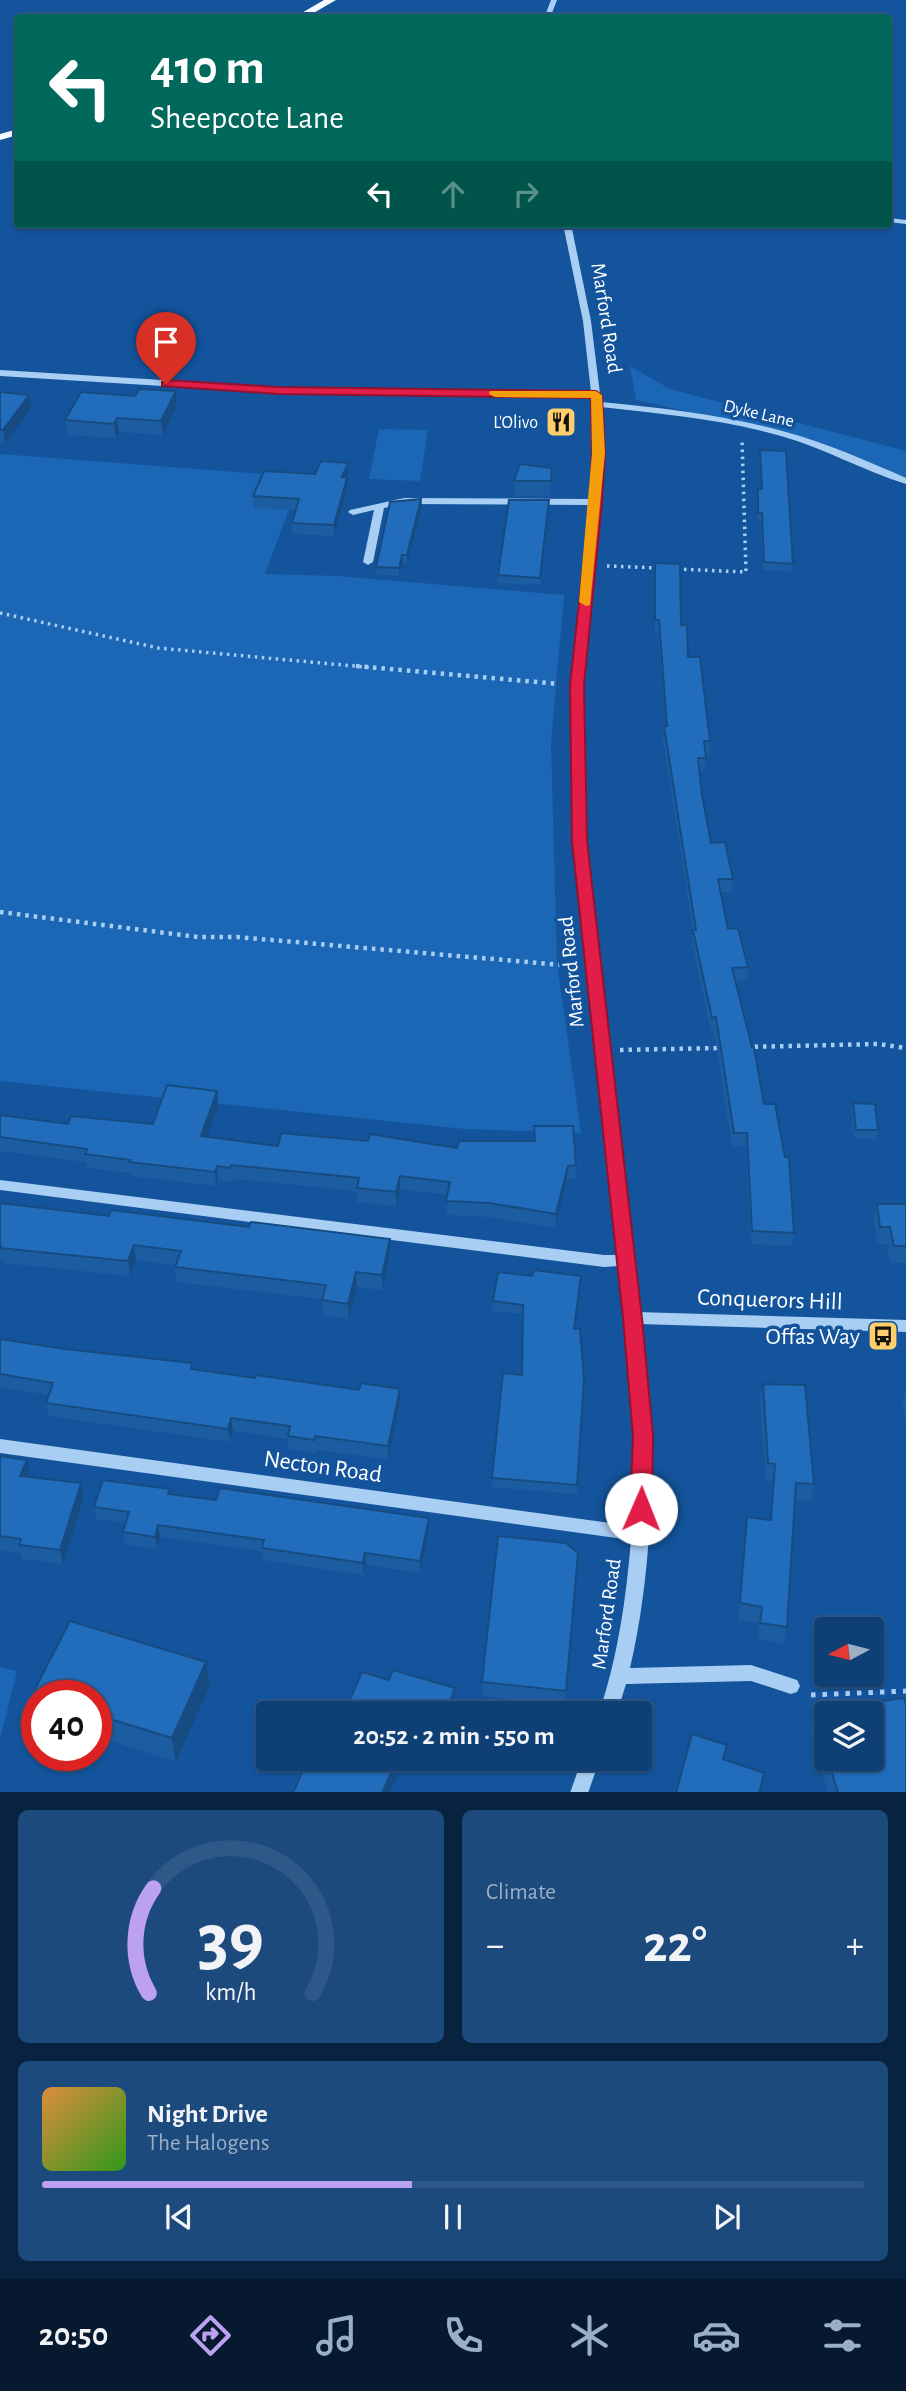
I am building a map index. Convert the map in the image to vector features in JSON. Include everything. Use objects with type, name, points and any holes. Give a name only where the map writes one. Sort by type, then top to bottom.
[{"type":"main road","points":[[305,14],[331,0]]},
{"type":"street","name":"Marford Road","points":[[568,228],[587,321],[597,399],[596,502],[577,685],[580,841],[633,1318],[643,1436],[640,1534],[622,1676],[613,1701]]},
{"type":"street","name":"Dyke Lane","points":[[0,373],[278,390],[597,399],[742,425],[811,442],[906,481]]},
{"type":"street","points":[[353,512],[404,501],[596,502]]},
{"type":"street","points":[[368,562],[380,505]]},
{"type":"street","points":[[0,1185],[604,1261],[625,1260]]},
{"type":"street","name":"Conquerors Hill","points":[[633,1318],[906,1326]]},
{"type":"street","name":"Necton Road","points":[[0,1446],[640,1534]]},
{"type":"street","points":[[622,1676],[751,1673],[791,1686]]},
{"type":"street","points":[[579,1792],[587,1771]]},
{"type":"path","points":[[589,565],[746,572],[742,425]]},
{"type":"path","points":[[0,613],[158,648],[577,685]]},
{"type":"path","points":[[0,912],[198,937],[237,937],[593,967]]},
{"type":"path","points":[[740,1047],[878,1044],[906,1048]]},
{"type":"path","points":[[602,1050],[726,1047]]},
{"type":"path","points":[[791,1686],[813,1696],[906,1691]]},
{"type":"shaded area","points":[[630,366],[670,389],[906,451],[906,479],[806,438],[636,400]]},
{"type":"shaded area","points":[[379,429],[428,430],[420,481],[369,479]]},
{"type":"shaded area","points":[[0,454],[301,477],[265,574],[337,576],[564,595],[551,743],[557,964],[581,1133],[465,1129],[0,1081]]},
{"type":"shaded area","points":[[0,1667],[17,1671],[0,1739]]},
{"type":"building","points":[[139,389],[176,391],[161,421],[117,418],[114,424],[65,420],[81,392],[135,396]]},
{"type":"building","points":[[0,392],[29,395],[3,430],[0,430]]},
{"type":"building","points":[[760,450],[786,451],[793,564],[764,562],[762,513],[758,513],[758,489],[762,489]]},
{"type":"building","points":[[321,461],[348,463],[342,477],[347,478],[334,525],[292,523],[299,499],[253,496],[264,471],[315,474]]},
{"type":"building","points":[[520,464],[552,468],[551,481],[514,481]]},
{"type":"building","points":[[421,499],[407,555],[402,555],[399,568],[376,567],[390,502]]},
{"type":"building","points":[[509,500],[549,500],[540,578],[498,575]]},
{"type":"building","points":[[655,563],[680,564],[681,625],[687,625],[688,657],[700,657],[710,741],[704,741],[706,758],[698,758],[702,795],[711,843],[725,842],[733,879],[718,879],[728,929],[738,928],[748,967],[732,968],[754,1047],[764,1104],[775,1104],[785,1157],[789,1157],[794,1233],[752,1231],[747,1133],[734,1133],[716,1017],[712,1018],[693,930],[696,930],[664,726],[667,726],[659,620],[655,620]]},
{"type":"building","points":[[167,1085],[217,1091],[201,1136],[278,1146],[281,1133],[368,1141],[370,1134],[457,1148],[459,1141],[535,1141],[534,1126],[573,1126],[576,1165],[568,1166],[556,1214],[489,1203],[446,1201],[450,1182],[400,1176],[396,1192],[357,1188],[359,1178],[231,1165],[230,1168],[217,1166],[215,1172],[129,1162],[130,1160],[85,1154],[87,1149],[0,1137],[0,1115],[68,1124],[71,1116],[153,1124]]},
{"type":"building","points":[[853,1103],[875,1104],[878,1130],[856,1130]]},
{"type":"building","points":[[0,1203],[109,1216],[111,1210],[249,1227],[251,1222],[390,1239],[382,1275],[356,1272],[348,1304],[322,1300],[326,1285],[175,1267],[181,1251],[134,1245],[128,1261],[0,1248]]},
{"type":"building","points":[[877,1204],[906,1204],[906,1246],[894,1246],[890,1227],[880,1227]]},
{"type":"building","points":[[534,1270],[581,1276],[574,1329],[580,1329],[584,1380],[577,1485],[492,1478],[503,1373],[522,1375],[523,1305],[493,1301],[498,1272],[532,1276]]},
{"type":"building","points":[[0,1339],[192,1363],[191,1369],[255,1378],[256,1375],[359,1390],[361,1383],[400,1389],[388,1446],[315,1436],[314,1440],[288,1436],[290,1426],[231,1418],[228,1429],[46,1403],[53,1383],[0,1374]]},
{"type":"building","points":[[763,1384],[805,1385],[814,1484],[796,1483],[787,1627],[760,1623],[762,1607],[740,1603],[747,1517],[771,1520],[775,1464],[768,1463]]},
{"type":"building","points":[[0,1456],[27,1460],[20,1476],[81,1483],[60,1550],[19,1545],[21,1539],[0,1536]]},
{"type":"building","points":[[103,1480],[170,1489],[168,1494],[216,1500],[220,1488],[429,1518],[420,1561],[365,1553],[363,1563],[262,1548],[264,1540],[158,1525],[155,1537],[123,1532],[129,1512],[94,1507]]},
{"type":"building","points":[[498,1536],[566,1543],[578,1553],[566,1691],[482,1682]]},
{"type":"building","points":[[70,1621],[206,1662],[172,1738],[112,1720],[112,1680],[40,1680]]},
{"type":"building","points":[[393,1670],[455,1688],[450,1701],[349,1701],[362,1672],[389,1680]]},
{"type":"building","points":[[904,1698],[906,1792],[838,1792],[832,1771],[884,1771],[884,1701],[882,1701]]},
{"type":"building","points":[[692,1734],[727,1745],[723,1759],[764,1773],[759,1792],[676,1792]]},
{"type":"building","points":[[303,1771],[392,1771],[382,1792],[293,1792]]},
{"type":"slow traffic","points":[[495,394],[596,395],[596,502],[586,602]]},
{"type":"place","name":"L'Olivo","points":[[561,422]]},
{"type":"place","name":"Offas Way","points":[[883,1336]]},
{"type":"route","points":[[166,384],[278,390],[596,395],[596,502],[577,685],[580,841],[633,1318],[643,1436],[641,1509]]}]
